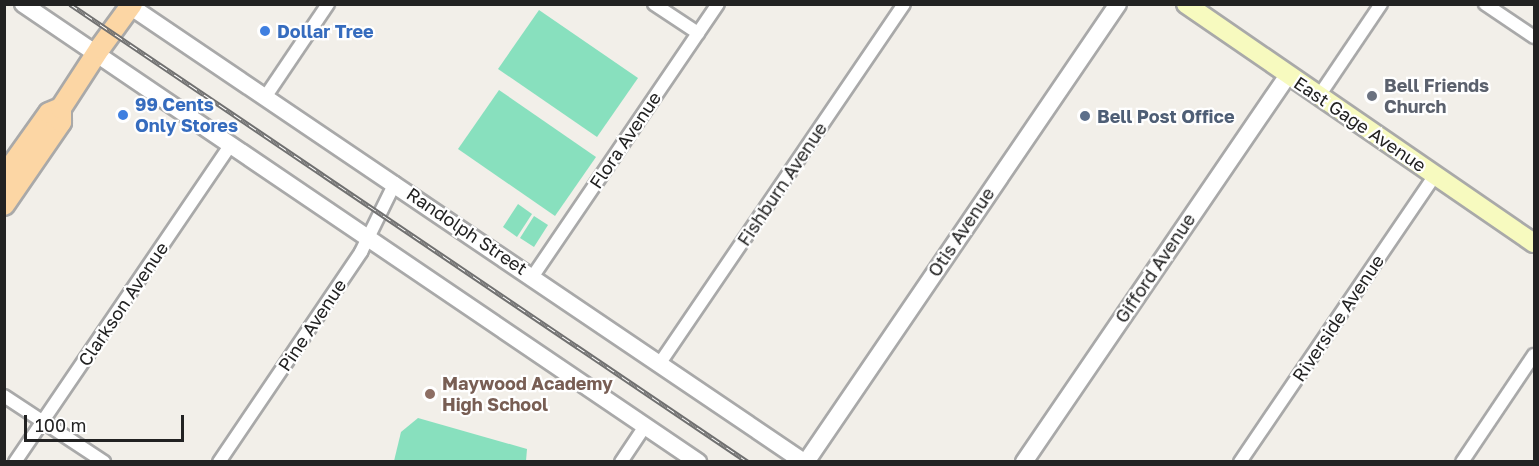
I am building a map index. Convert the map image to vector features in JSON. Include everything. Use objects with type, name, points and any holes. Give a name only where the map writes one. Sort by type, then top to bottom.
[{"type":"main road","name":"East Gage Avenue","points":[[1186,4],[1534,243]]},
{"type":"main road","points":[[4,205],[61,122],[61,108],[129,5]]},
{"type":"main road","points":[[4,176],[49,113],[61,108]]},
{"type":"street","points":[[23,4],[98,52],[230,146],[369,236],[698,462]]},
{"type":"street","points":[[266,96],[328,4]]},
{"type":"street","points":[[654,4],[698,33]]},
{"type":"street","name":"Flora Avenue","points":[[532,276],[718,4]]},
{"type":"street","name":"Fishburn Avenue","points":[[660,363],[904,4]]},
{"type":"street","name":"Otis Avenue","points":[[805,462],[1118,4]]},
{"type":"street","points":[[1319,96],[1381,4]]},
{"type":"street","points":[[1485,4],[1534,38]]},
{"type":"street","name":"Randolph Street","points":[[129,5],[805,462]]},
{"type":"street","name":"Gifford Avenue","points":[[1024,462],[1288,75]]},
{"type":"street","name":"Clarkson Avenue","points":[[15,462],[230,146]]},
{"type":"street","name":"Riverside Avenue","points":[[1240,462],[1435,175]]},
{"type":"street","name":"Pine Avenue","points":[[219,462],[369,236],[395,183]]},
{"type":"street","points":[[1462,462],[1534,355]]},
{"type":"street","points":[[4,396],[104,462]]},
{"type":"street","points":[[621,462],[645,426]]},
{"type":"green space","points":[[539,10],[638,78],[597,137],[498,69]]},
{"type":"green space","points":[[499,90],[596,157],[555,216],[458,149]]},
{"type":"green space","points":[[518,204],[532,214],[517,237],[503,227]]},
{"type":"green space","points":[[534,216],[548,225],[534,247],[520,238]]},
{"type":"green space","points":[[418,418],[527,449],[526,461],[394,461],[401,432]]},
{"type":"railway","points":[[70,4],[748,462]]},
{"type":"place","name":"Dollar Tree","points":[[265,31]]},
{"type":"place","name":"Bell Friends Church","points":[[1372,96]]},
{"type":"place","name":"99 Cents Only Stores","points":[[123,115]]},
{"type":"place","name":"Bell Post Office","points":[[1085,116]]},
{"type":"place","name":"Maywood Academy High School","points":[[430,394]]}]
